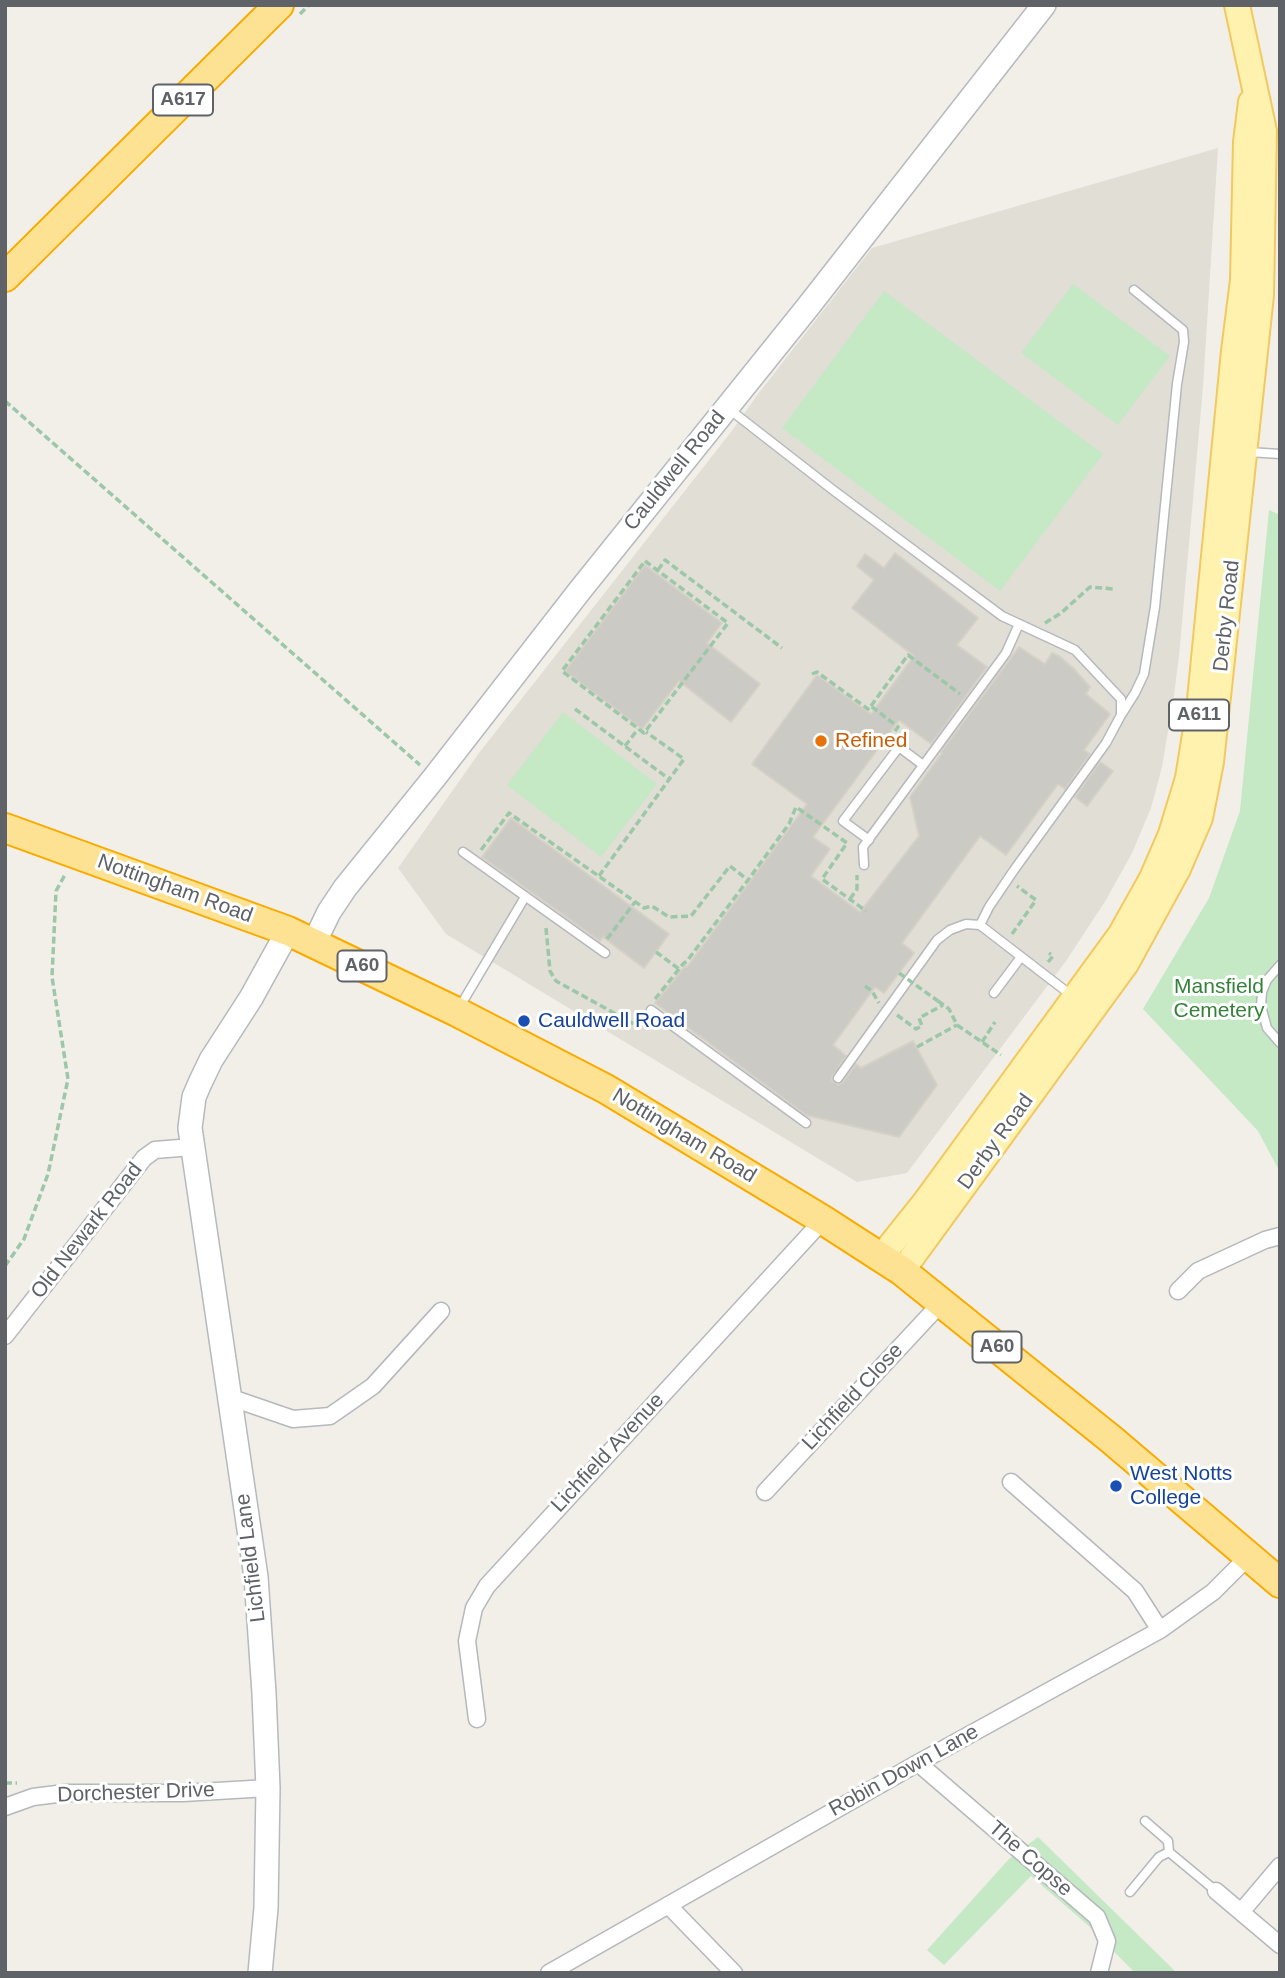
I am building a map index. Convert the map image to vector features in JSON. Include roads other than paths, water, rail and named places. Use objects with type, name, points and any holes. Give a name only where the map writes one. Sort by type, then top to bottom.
[{"type":"highway","name":"A617","points":[[5,277],[279,5]]},
{"type":"highway","name":"Nottingham Road","points":[[5,828],[288,931],[457,1012],[606,1088],[891,1264],[1112,1440],[1280,1583]]},
{"type":"main road","name":"Derby Road","points":[[891,1264],[925,1202],[1120,935],[1152,878],[1171,834],[1188,778],[1234,451],[1266,257],[1264,131],[1237,5]]},
{"type":"main road","name":"Derby Road","points":[[891,1264],[1126,964],[1178,869],[1200,818],[1211,762],[1234,451],[1234,351],[1243,280],[1246,142],[1253,82]]},
{"type":"street","name":"Cauldwell Road","points":[[314,943],[345,888],[435,778],[1044,5]]},
{"type":"street","points":[[192,1147],[190,1113],[200,1083],[288,931]]},
{"type":"street","name":"Old Newark Road","points":[[5,1336],[144,1158],[155,1150],[192,1147]]},
{"type":"street","name":"Lichfield Lane","points":[[192,1147],[256,1577],[268,1788],[266,1908],[260,1973]]},
{"type":"street","name":"Lichfield Avenue","points":[[477,1719],[467,1641],[474,1608],[486,1586],[823,1220]]},
{"type":"street","points":[[1178,1291],[1198,1271],[1265,1240],[1280,1236]]},
{"type":"street","name":"Lichfield Close","points":[[765,1492],[942,1302]]},
{"type":"street","points":[[229,1397],[293,1419],[330,1416],[373,1385],[441,1311]]},
{"type":"street","points":[[1011,1482],[1135,1591],[1160,1630]]},
{"type":"street","name":"Robin Down Lane","points":[[550,1973],[918,1763],[1160,1630],[1213,1592],[1248,1557]]},
{"type":"street","name":"The Copse","points":[[918,1763],[1097,1917],[1107,1941],[1099,1973]]},
{"type":"street","name":"Dorchester Drive","points":[[5,1807],[33,1797],[65,1793],[183,1793],[268,1788]]},
{"type":"street","points":[[1241,1912],[1280,1866]]},
{"type":"street","points":[[1216,1891],[1280,1945]]},
{"type":"street","points":[[667,1905],[734,1973]]},
{"type":"lane","points":[[980,925],[989,907],[1106,743],[1144,674],[1155,607],[1177,384],[1184,342],[1183,330],[1134,290]]},
{"type":"lane","points":[[726,407],[1002,616],[1075,650],[1121,699],[1121,715]]},
{"type":"lane","points":[[1234,451],[1280,454]]},
{"type":"lane","points":[[864,865],[863,847],[1006,653],[1019,624]]},
{"type":"lane","points":[[869,840],[843,821],[899,747],[923,765]]},
{"type":"lane","points":[[463,852],[602,951]]},
{"type":"lane","points":[[457,1012],[525,897]]},
{"type":"lane","points":[[838,1078],[937,940],[950,930],[966,924],[980,925],[1074,997]]},
{"type":"lane","points":[[993,993],[1021,957]]},
{"type":"lane","points":[[1280,965],[1267,979],[1261,1006],[1267,1028],[1280,1043]]},
{"type":"lane","points":[[651,1010],[806,1123]]},
{"type":"lane","points":[[1145,1821],[1168,1841],[1169,1852],[1216,1891]]},
{"type":"lane","points":[[1130,1892],[1159,1857],[1169,1852]]},
{"type":"place","name":"Refined","points":[[821,741]]},
{"type":"place","name":"Cauldwell Road","points":[[524,1021]]},
{"type":"place","name":"West Notts College","points":[[1116,1486]]},
{"type":"park label","name":"Mansfield Cemetery","points":[[1219,999]]}]
